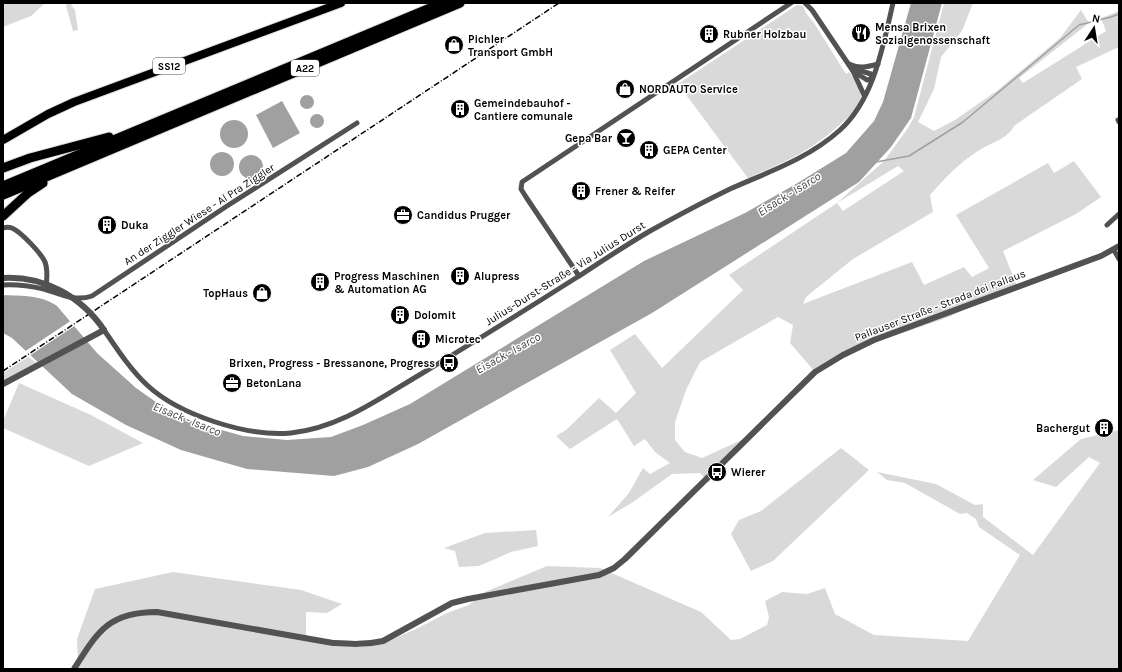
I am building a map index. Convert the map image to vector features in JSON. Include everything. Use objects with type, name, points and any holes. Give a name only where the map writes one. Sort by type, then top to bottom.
[{"type":"highway","name":"A22","points":[[3,186],[442,3]]},
{"type":"highway","name":"A22","points":[[3,195],[460,3]]},
{"type":"highway","points":[[4,168],[30,158],[138,130]]},
{"type":"highway","points":[[3,216],[34,188],[75,164]]},
{"type":"main road","name":"SS12","points":[[3,140],[48,114],[74,102],[341,3]]},
{"type":"street","points":[[579,276],[526,197],[521,188],[522,182],[791,3]]},
{"type":"street","points":[[805,3],[812,10],[848,63],[854,69],[864,95]]},
{"type":"street","name":"Julius-Durst-Straße - Via Julius Durst","points":[[104,330],[128,364],[147,385],[169,402],[192,413],[228,425],[269,433],[288,433],[320,428],[336,422],[361,410],[466,347],[647,233],[728,190],[801,158],[823,144],[842,128],[854,114],[872,79],[878,64],[893,3]]},
{"type":"street","points":[[854,69],[878,64]]},
{"type":"street","points":[[854,69],[871,74],[872,79]]},
{"type":"street","name":"An der Ziggler Wiese - Al Pra Ziggler","points":[[3,285],[20,285],[74,298],[92,296],[357,123]]},
{"type":"street","points":[[1107,225],[1119,214]]},
{"type":"street","points":[[3,228],[12,228],[21,234],[45,262],[47,277],[45,290]]},
{"type":"street","points":[[1117,248],[1119,259]]},
{"type":"street","name":"Pallauser Straße - Strada dei Pallaus","points":[[74,669],[102,630],[120,618],[130,614],[157,612],[333,643],[357,645],[371,644],[383,640],[452,603],[599,575],[614,568],[626,559],[815,372],[843,355],[874,340],[1117,248]]},
{"type":"street","points":[[3,278],[19,278],[34,281],[68,294],[87,309],[104,330],[3,384]]},
{"type":"shaded area","points":[[3,3],[45,3],[31,16],[3,27]]},
{"type":"shaded area","points":[[67,3],[74,3],[71,5],[75,10],[78,30],[73,31],[66,6]]},
{"type":"shaded area","points":[[944,3],[973,3],[962,31],[941,57],[934,89],[918,122],[934,131],[955,120],[998,90],[1060,38],[1081,10],[1089,23],[1019,78],[1023,83],[1106,31],[1101,18],[1119,11],[1119,47],[1076,67],[1082,79],[1014,126],[1003,138],[971,156],[947,177],[930,195],[933,212],[853,259],[806,297],[803,304],[912,262],[924,285],[964,267],[972,277],[989,268],[956,215],[1048,163],[1054,173],[1074,161],[1101,197],[1076,214],[1003,251],[1017,286],[998,293],[949,317],[868,345],[815,372],[790,343],[793,325],[778,317],[700,362],[686,390],[675,422],[675,440],[685,452],[702,458],[750,436],[715,470],[709,483],[700,473],[672,474],[633,502],[608,517],[629,493],[643,468],[650,474],[670,463],[655,452],[645,439],[634,446],[617,419],[570,449],[556,436],[566,430],[599,398],[616,413],[636,393],[610,350],[635,334],[662,368],[743,290],[729,275],[837,203],[884,161],[908,128],[914,117]],"holes":[[[898,166],[904,171],[843,211],[837,203]]]},
{"type":"shaded area","points":[[797,5],[803,6],[806,13],[814,23],[846,74],[849,72],[857,81],[861,97],[857,106],[847,118],[816,144],[772,168],[748,178],[678,84]]},
{"type":"shaded area","points":[[28,357],[37,363],[3,384],[3,373]]},
{"type":"shaded area","points":[[19,383],[91,415],[143,443],[89,466],[3,428],[3,421]]},
{"type":"shaded area","points":[[1119,430],[1119,669],[77,669],[77,639],[95,589],[173,572],[301,590],[342,604],[327,613],[306,612],[306,636],[357,644],[385,642],[414,630],[447,613],[469,605],[485,592],[547,566],[600,568],[701,612],[731,640],[740,639],[767,625],[769,617],[765,601],[782,592],[807,594],[825,588],[835,614],[874,635],[968,641],[1020,555],[979,527],[976,519],[967,513],[960,514],[905,483],[887,480],[877,472],[936,484],[975,505],[983,504],[983,517],[1033,555],[1100,463],[1089,457],[1056,487],[1033,480],[1081,439]]},
{"type":"shaded area","points":[[841,448],[869,470],[773,561],[751,571],[731,534],[739,520],[761,511]]},
{"type":"shaded area","points":[[536,530],[538,546],[511,552],[479,566],[459,567],[455,551],[444,548],[485,533]]},
{"type":"water","name":"Eisack - Isarco","points":[[911,3],[942,3],[911,118],[891,147],[859,182],[652,313],[418,444],[368,467],[334,476],[247,469],[181,450],[126,425],[72,394],[12,338],[3,333],[3,295],[32,297],[45,300],[57,306],[97,353],[136,388],[166,409],[196,423],[243,436],[287,440],[331,437],[363,425],[410,404],[644,261],[745,213],[846,153],[874,121],[883,102]]},
{"type":"water","points":[[304,95],[310,95],[314,99],[314,105],[310,109],[304,109],[300,105],[300,99]]},
{"type":"water","points":[[282,101],[300,133],[273,148],[256,115]]},
{"type":"water","points":[[314,114],[320,114],[324,118],[324,124],[320,128],[314,128],[310,124],[310,118]]},
{"type":"water","points":[[234,120],[240,121],[244,124],[247,128],[247,140],[244,144],[240,147],[234,148],[228,147],[224,144],[221,140],[220,134],[221,128],[224,124],[228,121]]},
{"type":"water","points":[[222,152],[230,156],[234,164],[230,172],[222,176],[214,172],[210,164],[214,156]]},
{"type":"water","points":[[251,155],[259,159],[263,167],[259,175],[251,179],[243,175],[239,167],[243,159]]},
{"type":"pier","points":[[72,320],[76,325],[29,356],[24,352]]},
{"type":"waterway","points":[[876,162],[909,156],[963,122],[1079,25],[1119,14]]},
{"type":"railway","points":[[3,371],[559,3]]},
{"type":"place","name":"Mensa Brixen Sozialgenossenschaft","points":[[861,33]]},
{"type":"place","name":"Rubner Holzbau","points":[[709,34]]},
{"type":"place","name":"Pichler Transport GmbH","points":[[454,45]]},
{"type":"place","name":"NORDAUTO Service","points":[[625,89]]},
{"type":"place","name":"Gemeindebauhof - Cantiere comunale","points":[[460,109]]},
{"type":"place","name":"Gepa Bar","points":[[626,138]]},
{"type":"place","name":"GEPA Center","points":[[649,150]]},
{"type":"place","name":"Frener & Reifer","points":[[581,191]]},
{"type":"place","name":"Candidus Prugger","points":[[403,215]]},
{"type":"place","name":"Duka","points":[[107,225]]},
{"type":"place","name":"Alupress","points":[[460,276]]},
{"type":"place","name":"Progress Maschinen & Automation AG","points":[[320,282]]},
{"type":"place","name":"TopHaus","points":[[262,293]]},
{"type":"place","name":"Dolomit","points":[[400,315]]},
{"type":"place","name":"Microtec","points":[[421,339]]},
{"type":"place","name":"Brixen, Progress - Bressanone, Progress","points":[[449,363]]},
{"type":"place","name":"BetonLana","points":[[232,383]]},
{"type":"place","name":"Bachergut","points":[[1104,428]]},
{"type":"place","name":"Wierer","points":[[717,472]]}]
